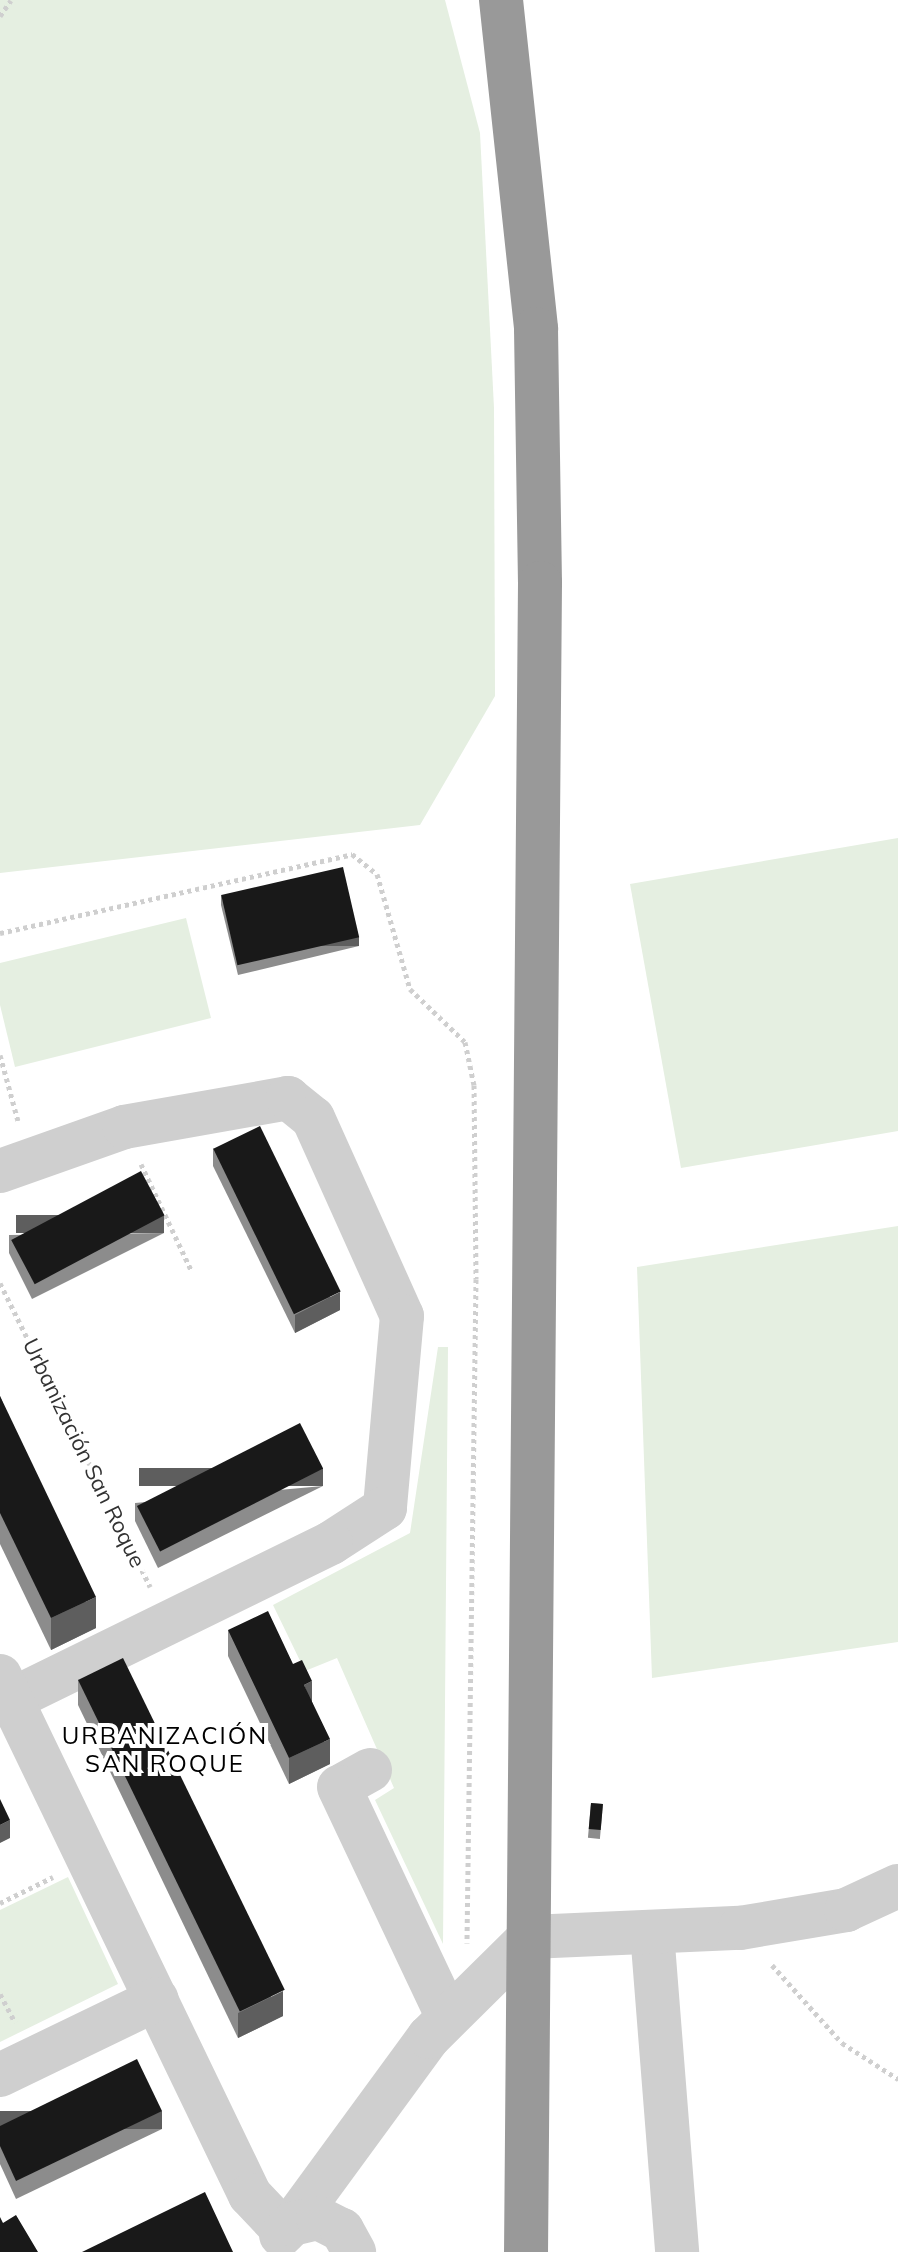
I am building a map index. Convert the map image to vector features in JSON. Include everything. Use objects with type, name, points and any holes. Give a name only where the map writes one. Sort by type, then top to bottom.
[{"type":"highway","points":[[501,0],[536,329],[540,567],[526,2252]]},
{"type":"street","points":[[14,1166],[124,1127],[288,1098],[313,1118],[402,1316],[385,1508],[331,1543],[168,1622],[4,1693],[157,1999],[250,2195],[283,2236]]},
{"type":"street","points":[[370,1770],[339,1787],[447,2015]]},
{"type":"street","points":[[283,2236],[447,2015],[530,1937],[740,1928],[846,1910],[898,1886]]},
{"type":"street","points":[[652,1932],[677,2252]]},
{"type":"street","points":[[0,2075],[157,1999]]},
{"type":"street","points":[[348,2241],[362,2130]]},
{"type":"street","points":[[283,2236],[318,2218],[348,2241]]},
{"type":"path","points":[[0,16],[11,0]]},
{"type":"path","points":[[0,1055],[14,1166]]},
{"type":"path","points":[[124,1127],[192,1272]]},
{"type":"path","name":"Urbanización San Roque","points":[[0,1283],[168,1622]]},
{"type":"path","points":[[0,1903],[88,1859]]},
{"type":"path","points":[[740,1928],[842,2043],[898,2079]]},
{"type":"path","points":[[0,1994],[22,2037]]},
{"type":"green space","points":[[0,0],[445,0],[480,133],[494,408],[495,696],[420,825],[0,873]]},
{"type":"green space","points":[[898,838],[898,1131],[681,1168],[630,884]]},
{"type":"green space","points":[[186,918],[211,1018],[15,1067],[0,1005],[0,963]]},
{"type":"green space","points":[[898,1226],[898,1642],[652,1678],[637,1267]]},
{"type":"green space","points":[[438,1347],[448,1347],[443,1944],[375,1800],[394,1788],[337,1658],[305,1671],[273,1605],[410,1533]]},
{"type":"green space","points":[[68,1877],[118,1984],[0,2042],[0,1910]]},
{"type":"building","points":[[343,867],[359,937],[237,965],[221,895]]},
{"type":"building","points":[[260,1126],[341,1291],[294,1314],[213,1149]]},
{"type":"building","points":[[141,1171],[164,1215],[35,1284],[11,1240]]},
{"type":"building","points":[[0,1396],[96,1597],[51,1618],[0,1513]]},
{"type":"building","points":[[300,1423],[323,1468],[160,1552],[137,1506]]},
{"type":"building","points":[[268,1611],[293,1664],[302,1660],[312,1681],[304,1685],[330,1739],[289,1758],[228,1630]]},
{"type":"building","points":[[123,1658],[285,1990],[240,2012],[78,1680]]},
{"type":"building","points":[[0,1799],[10,1820],[0,1825]]},
{"type":"building","points":[[591,1803],[603,1804],[601,1830],[589,1829]]},
{"type":"building","points":[[137,2059],[162,2111],[16,2181],[0,2146],[0,2126]]},
{"type":"building","points":[[205,2192],[233,2252],[82,2252]]},
{"type":"building","points":[[16,2215],[38,2252],[0,2252],[0,2217],[3,2223]]},
{"type":"district","name":"URBANIZACIÓN SAN ROQUE","points":[[165,1750]]}]
